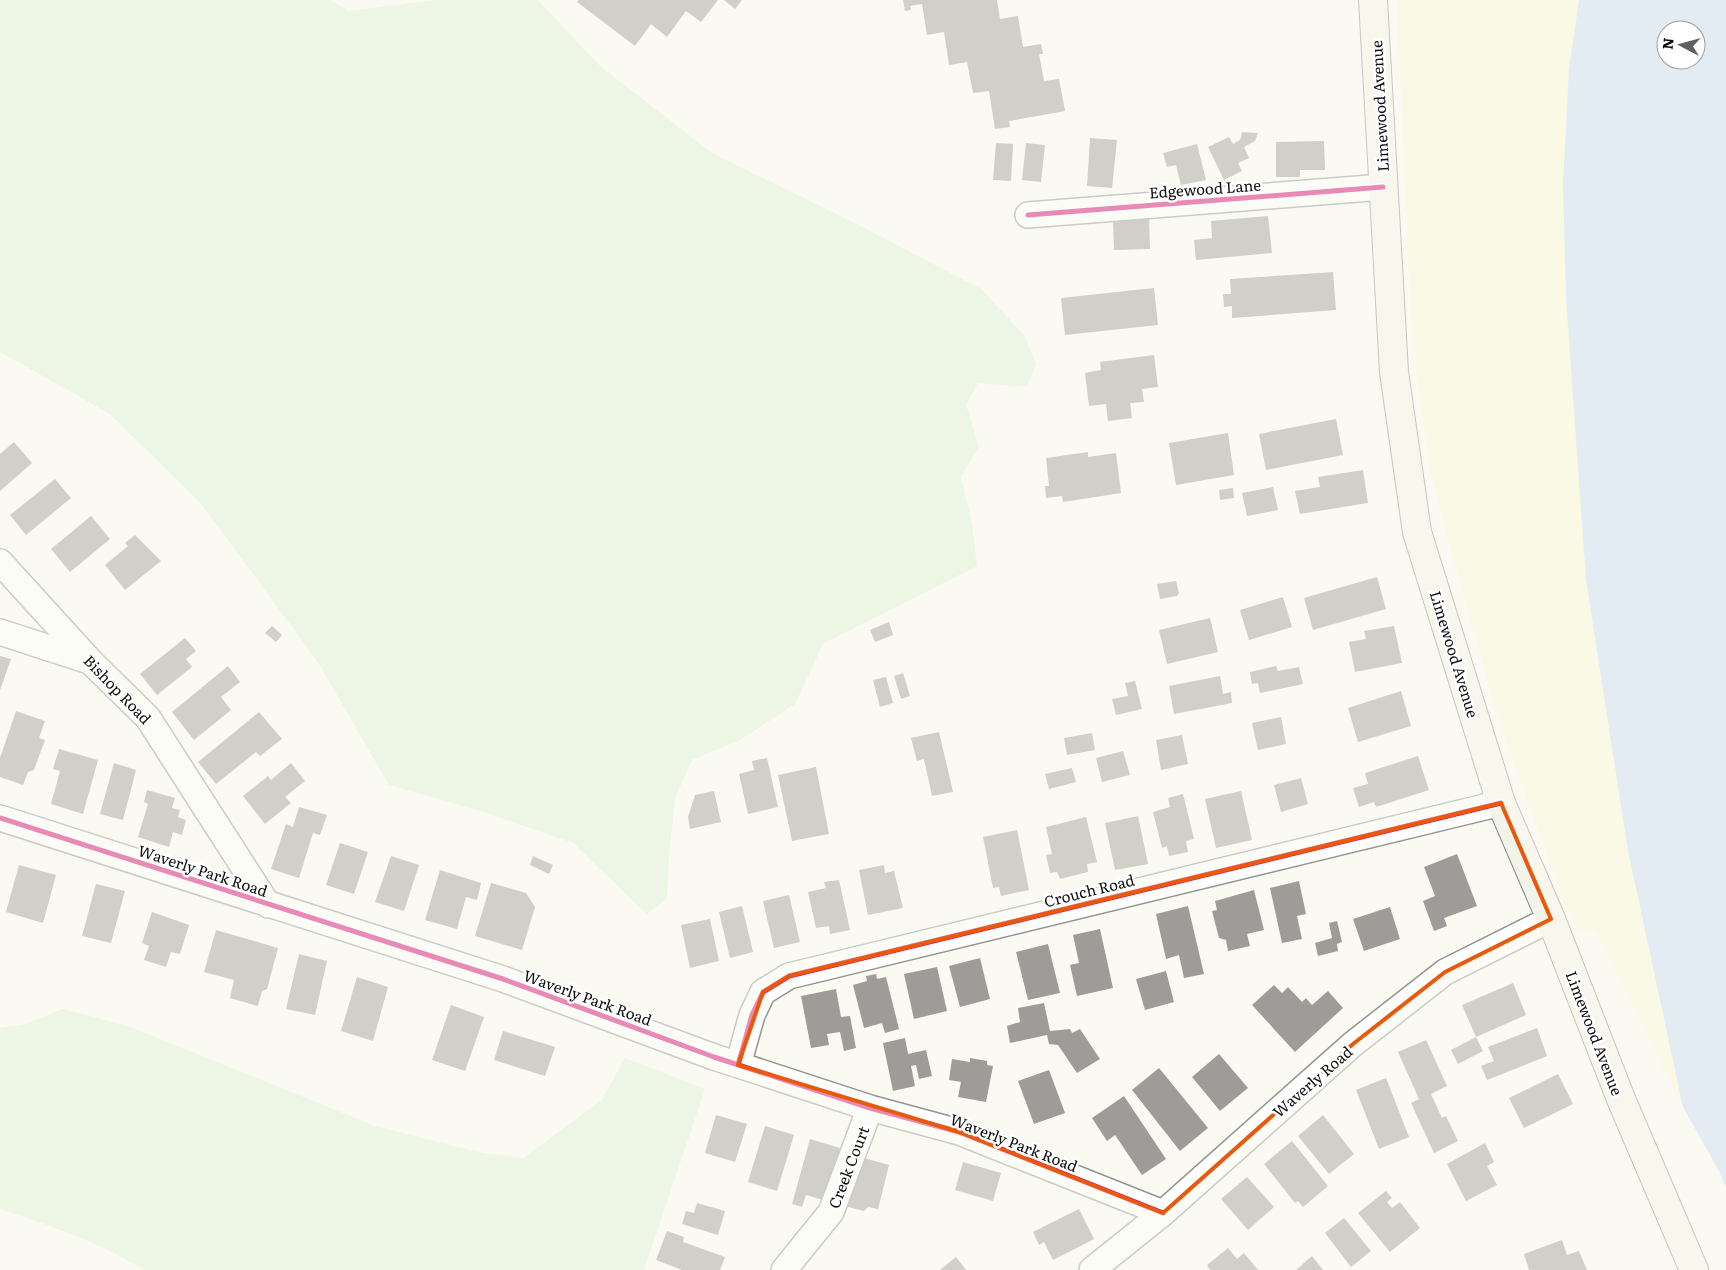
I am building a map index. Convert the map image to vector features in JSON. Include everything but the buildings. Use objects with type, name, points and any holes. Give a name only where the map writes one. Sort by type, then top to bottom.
[{"type":"main road","name":"Limewood Avenue","points":[[1373,0],[1394,372],[1417,532],[1501,803],[1551,919],[1621,1099],[1694,1270]]},
{"type":"street","name":"Edgewood Lane","points":[[1028,215],[1383,187]]},
{"type":"street","name":"Bishop Road","points":[[0,562],[92,662],[148,718],[268,905]]},
{"type":"street","points":[[0,632],[92,662]]},
{"type":"street","name":"Crouch Road","points":[[738,1064],[752,1015],[762,992],[789,976],[1501,803]]},
{"type":"street","name":"Waverly Park Road","points":[[0,818],[503,979],[738,1064],[870,1108],[959,1132],[1163,1214]]},
{"type":"street","name":"Waverly Road","points":[[1092,1270],[1163,1214],[1353,1044],[1445,972],[1551,919]]},
{"type":"street","name":"Creek Court","points":[[784,1270],[831,1212],[870,1108]]},
{"type":"highlighted area","points":[[1501,803],[1551,919],[1445,972],[1353,1044],[1163,1213],[959,1132],[738,1065],[763,992],[789,976]]},
{"type":"shaded area","points":[[0,0],[330,0],[349,11],[437,0],[538,0],[600,66],[712,153],[857,224],[981,289],[1024,335],[1036,363],[1027,387],[978,383],[966,405],[979,447],[961,477],[972,524],[977,566],[823,644],[795,704],[740,740],[692,760],[675,798],[667,898],[647,914],[573,843],[487,813],[389,785],[318,662],[202,505],[110,414],[0,352]]},
{"type":"shaded area","points":[[63,1009],[128,1026],[375,1126],[482,1153],[523,1158],[602,1100],[625,1058],[705,1089],[644,1270],[144,1270],[92,1243],[56,1228],[0,1209],[0,1028],[22,1025]]},
{"type":"sand","points":[[1397,0],[1579,0],[1569,69],[1563,183],[1566,298],[1586,580],[1628,851],[1683,1107],[1595,930],[1579,932],[1565,904],[1497,716],[1430,472],[1412,340]]},
{"type":"water","points":[[1579,0],[1726,0],[1726,1188],[1720,1173],[1683,1107],[1628,851],[1586,580],[1566,298],[1563,183],[1569,69]]},
{"type":"cycle path","points":[[1028,215],[1383,187]]},
{"type":"cycle path","points":[[738,1065],[752,1015],[763,992],[789,976],[1501,803]]},
{"type":"cycle path","points":[[0,818],[503,979],[714,1057],[870,1108],[959,1132],[1163,1213]]}]
